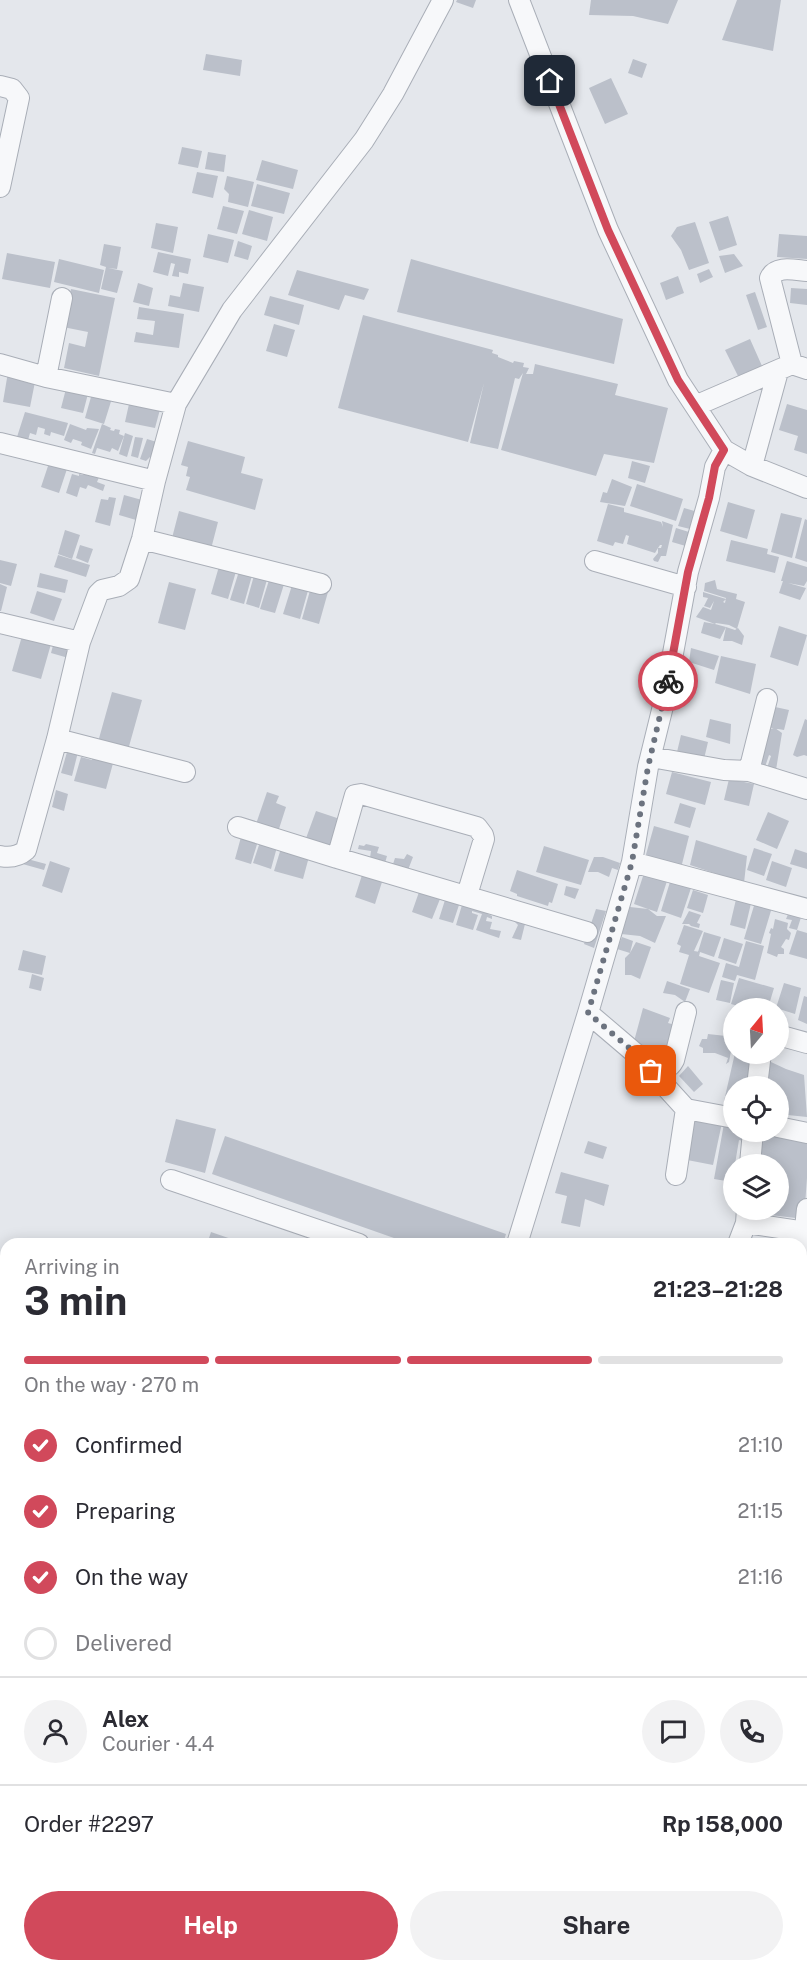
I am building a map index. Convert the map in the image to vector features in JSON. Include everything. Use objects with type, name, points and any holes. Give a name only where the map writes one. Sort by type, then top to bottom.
[{"type":"street","points":[[0,856],[9,858],[21,855],[26,850],[57,739],[80,642],[98,594],[102,590],[119,586],[129,579],[142,540],[176,404],[232,309],[364,140],[393,94],[443,0]]},
{"type":"street","points":[[519,0],[608,230],[678,380],[724,450],[752,466],[807,488]]},
{"type":"street","points":[[0,86],[12,89],[19,98],[0,187]]},
{"type":"street","points":[[752,466],[792,368],[770,278],[775,271],[807,271]]},
{"type":"street","points":[[46,377],[62,298]]},
{"type":"street","points":[[0,364],[46,377],[176,404]]},
{"type":"street","points":[[695,406],[792,368]]},
{"type":"street","points":[[0,443],[155,481]]},
{"type":"street","points":[[519,1238],[588,1013],[598,936],[632,862],[686,587],[715,466],[724,450]]},
{"type":"street","points":[[142,540],[321,584]]},
{"type":"street","points":[[595,561],[686,587]]},
{"type":"street","points":[[0,623],[80,642]]},
{"type":"street","points":[[748,771],[766,699]]},
{"type":"street","points":[[57,739],[185,772]]},
{"type":"street","points":[[651,757],[724,770],[748,771],[807,789]]},
{"type":"street","points":[[337,858],[356,795],[361,794],[477,827],[484,839],[467,895]]},
{"type":"street","points":[[238,827],[598,936]]},
{"type":"street","points":[[632,862],[807,909]]},
{"type":"street","points":[[651,1071],[665,1070],[674,1060],[686,1012]]},
{"type":"street","points":[[588,1013],[635,1053],[686,1109],[723,1116]]},
{"type":"street","points":[[789,1038],[807,1043]]},
{"type":"street","points":[[676,1175],[686,1109]]},
{"type":"street","points":[[789,1129],[807,1133]]},
{"type":"street","points":[[171,1180],[341,1238]]},
{"type":"street","points":[[762,1220],[806,1231],[807,1209]]},
{"type":"street","points":[[740,1238],[745,1220]]},
{"type":"building","points":[[457,0],[476,0],[473,8],[456,2]]},
{"type":"building","points":[[591,0],[678,0],[668,24],[633,16],[589,15]]},
{"type":"building","points":[[737,0],[781,0],[773,51],[722,40]]},
{"type":"building","points":[[206,54],[242,60],[240,76],[203,70]]},
{"type":"building","points":[[633,59],[647,64],[642,78],[628,73]]},
{"type":"building","points":[[611,78],[628,114],[605,124],[589,88]]},
{"type":"building","points":[[182,147],[202,151],[198,168],[178,164]]},
{"type":"building","points":[[208,152],[226,155],[224,172],[205,169]]},
{"type":"building","points":[[262,160],[298,170],[293,189],[256,180]]},
{"type":"building","points":[[197,172],[218,176],[213,198],[192,193]]},
{"type":"building","points":[[227,176],[254,182],[248,207],[228,202],[229,194],[224,189]]},
{"type":"building","points":[[257,184],[290,193],[284,214],[251,206]]},
{"type":"building","points":[[223,206],[244,211],[237,234],[217,229]]},
{"type":"building","points":[[249,210],[273,217],[267,241],[242,234]]},
{"type":"building","points":[[728,216],[737,245],[719,251],[709,222]]},
{"type":"building","points":[[695,222],[709,263],[689,270],[681,250],[671,236],[677,227]]},
{"type":"building","points":[[156,223],[178,227],[173,253],[151,248]]},
{"type":"building","points":[[208,234],[234,240],[228,263],[203,257]]},
{"type":"building","points":[[779,234],[807,236],[807,259],[777,257]]},
{"type":"building","points":[[238,241],[252,246],[248,260],[234,256]]},
{"type":"building","points":[[104,244],[121,247],[117,269],[108,268],[123,271],[117,293],[101,289],[106,267],[100,265]]},
{"type":"building","points":[[158,252],[191,259],[188,274],[179,272],[179,277],[172,276],[175,264],[171,263],[168,276],[153,272]]},
{"type":"building","points":[[7,253],[55,262],[50,288],[2,279]]},
{"type":"building","points":[[734,254],[743,266],[725,273],[719,256]]},
{"type":"building","points":[[59,259],[104,270],[99,293],[54,282]]},
{"type":"building","points":[[411,259],[623,319],[614,364],[397,312]]},
{"type":"building","points":[[709,269],[713,277],[700,283],[697,274]]},
{"type":"building","points":[[297,270],[369,289],[364,300],[345,295],[339,310],[288,295]]},
{"type":"building","points":[[678,276],[684,293],[666,300],[660,283]]},
{"type":"building","points":[[138,283],[153,288],[149,306],[133,302]]},
{"type":"building","points":[[183,283],[204,287],[199,312],[168,306],[170,295],[180,297]]},
{"type":"building","points":[[791,288],[807,289],[807,305],[790,303]]},
{"type":"building","points":[[71,289],[115,298],[99,376],[64,368],[69,343],[85,347],[88,332],[63,327]]},
{"type":"building","points":[[755,292],[767,327],[758,330],[746,295]]},
{"type":"building","points":[[270,296],[304,305],[299,325],[264,315]]},
{"type":"building","points":[[139,307],[184,314],[179,348],[134,342],[136,332],[153,335],[155,321],[137,319]]},
{"type":"building","points":[[363,315],[493,350],[492,353],[498,357],[513,363],[514,361],[524,363],[523,367],[529,368],[526,374],[533,374],[535,364],[618,384],[615,395],[668,408],[654,463],[604,454],[596,476],[501,450],[523,373],[519,379],[515,378],[498,449],[470,443],[484,383],[468,442],[338,408]]},
{"type":"building","points":[[274,324],[295,330],[287,357],[266,351]]},
{"type":"building","points":[[750,339],[762,366],[738,376],[725,350]]},
{"type":"building","points":[[8,372],[36,377],[30,407],[3,402]]},
{"type":"building","points":[[68,381],[90,386],[83,413],[61,408]]},
{"type":"building","points":[[93,390],[113,395],[104,424],[85,418]]},
{"type":"building","points":[[131,395],[162,402],[155,428],[125,422]]},
{"type":"building","points":[[787,404],[807,410],[807,454],[794,450],[798,436],[779,430]]},
{"type":"building","points":[[25,412],[68,423],[64,436],[51,432],[50,436],[44,434],[45,429],[38,427],[36,435],[30,433],[28,440],[17,437]]},
{"type":"building","points":[[70,424],[86,430],[87,428],[99,429],[91,449],[73,439],[71,443],[64,440]]},
{"type":"building","points":[[102,424],[111,428],[110,430],[120,430],[119,434],[124,436],[118,451],[112,448],[110,452],[97,448],[95,454],[92,453]]},
{"type":"building","points":[[125,433],[133,436],[127,457],[119,454]]},
{"type":"building","points":[[135,437],[143,438],[138,458],[131,456]]},
{"type":"building","points":[[147,439],[160,443],[155,458],[150,457],[146,461],[140,459]]},
{"type":"building","points":[[188,441],[245,457],[241,473],[263,479],[255,510],[186,490],[190,477],[186,476],[188,467],[181,465]]},
{"type":"building","points":[[632,461],[650,466],[645,483],[628,478]]},
{"type":"building","points":[[49,463],[67,469],[59,493],[41,487]]},
{"type":"building","points":[[91,472],[100,475],[97,482],[105,485],[103,491],[88,485],[86,489],[80,487],[77,497],[66,493],[72,474],[90,476]]},
{"type":"building","points":[[612,479],[632,487],[625,506],[600,502],[603,492],[607,493]]},
{"type":"building","points":[[637,484],[683,499],[676,521],[630,506]]},
{"type":"building","points":[[124,495],[142,500],[136,520],[119,515]]},
{"type":"building","points":[[109,497],[116,498],[110,526],[95,522],[101,499],[108,500]]},
{"type":"building","points":[[728,502],[755,510],[747,539],[720,531]]},
{"type":"building","points":[[608,504],[624,508],[624,512],[661,522],[663,527],[662,521],[673,525],[666,556],[661,556],[658,562],[654,561],[658,548],[655,553],[627,544],[629,536],[626,535],[623,544],[615,542],[613,546],[597,541]]},
{"type":"building","points":[[684,508],[698,512],[689,547],[672,542],[676,528],[689,532],[690,529],[678,526]]},
{"type":"building","points":[[179,511],[218,522],[211,549],[172,538]]},
{"type":"building","points":[[781,513],[802,518],[792,558],[771,552]]},
{"type":"building","points":[[805,519],[807,520],[807,562],[795,558]]},
{"type":"building","points":[[65,530],[80,535],[72,559],[58,554]]},
{"type":"building","points":[[731,540],[768,549],[767,554],[779,557],[775,573],[726,561]]},
{"type":"building","points":[[80,545],[93,549],[88,563],[76,558]]},
{"type":"building","points":[[58,555],[90,565],[86,577],[54,567]]},
{"type":"building","points":[[0,560],[17,564],[11,586],[0,583]]},
{"type":"building","points":[[787,561],[807,567],[807,581],[804,586],[788,583],[806,588],[800,600],[779,593]]},
{"type":"building","points":[[220,563],[237,568],[228,599],[211,594]]},
{"type":"building","points":[[240,568],[253,572],[244,604],[230,600]]},
{"type":"building","points":[[255,572],[268,576],[259,608],[246,604]]},
{"type":"building","points":[[40,573],[68,580],[65,593],[37,587]]},
{"type":"building","points":[[270,577],[285,581],[275,613],[260,609]]},
{"type":"building","points":[[715,580],[717,589],[737,594],[736,599],[745,602],[737,629],[696,617],[703,607],[711,610],[714,601],[710,608],[704,606],[708,598],[703,597],[703,592],[726,599],[704,591],[705,583]]},
{"type":"building","points":[[169,582],[196,589],[185,630],[158,623]]},
{"type":"building","points":[[293,582],[309,587],[300,619],[283,614]]},
{"type":"building","points":[[0,584],[7,587],[1,611],[0,611]]},
{"type":"building","points":[[311,587],[328,592],[319,624],[302,619]]},
{"type":"building","points":[[37,591],[62,599],[54,621],[30,613]]},
{"type":"building","points":[[704,622],[726,627],[720,639],[701,633]]},
{"type":"building","points":[[779,626],[807,635],[798,666],[770,657]]},
{"type":"building","points":[[726,627],[735,630],[738,628],[744,636],[742,645],[732,641],[723,641]]},
{"type":"building","points":[[24,629],[53,637],[41,679],[12,671]]},
{"type":"building","points":[[55,638],[76,645],[72,659],[51,653]]},
{"type":"building","points":[[691,648],[719,656],[714,670],[689,662]]},
{"type":"building","points":[[721,656],[756,664],[750,694],[715,683]]},
{"type":"building","points":[[112,692],[142,700],[128,750],[98,742]]},
{"type":"building","points":[[766,705],[789,710],[784,730],[760,726]]},
{"type":"building","points":[[710,719],[731,724],[730,744],[706,737]]},
{"type":"building","points":[[805,719],[807,720],[807,756],[797,757],[793,755]]},
{"type":"building","points":[[775,728],[782,733],[776,770],[767,768],[771,756],[769,755],[765,767],[755,764],[764,730]]},
{"type":"building","points":[[681,735],[708,742],[704,759],[677,752]]},
{"type":"building","points":[[69,745],[79,748],[72,776],[61,773]]},
{"type":"building","points":[[94,751],[115,756],[106,789],[74,781],[81,757],[92,760]]},
{"type":"building","points":[[672,772],[711,782],[705,805],[666,794]]},
{"type":"building","points":[[729,779],[754,784],[749,806],[724,800]]},
{"type":"building","points":[[56,790],[68,794],[64,811],[52,807]]},
{"type":"building","points":[[267,792],[279,796],[276,803],[286,807],[278,832],[256,824]]},
{"type":"building","points":[[680,803],[696,808],[690,828],[674,823]]},
{"type":"building","points":[[316,811],[343,820],[332,851],[305,841]]},
{"type":"building","points":[[768,812],[789,821],[777,849],[756,840]]},
{"type":"building","points":[[654,826],[689,836],[681,868],[645,858]]},
{"type":"building","points":[[241,837],[258,841],[251,864],[235,859]]},
{"type":"building","points":[[696,840],[747,856],[744,883],[690,865]]},
{"type":"building","points":[[260,842],[277,847],[271,869],[253,863]]},
{"type":"building","points":[[282,845],[310,853],[303,879],[274,871]]},
{"type":"building","points":[[359,845],[379,847],[377,853],[387,856],[385,863],[370,858],[371,851],[358,849]]},
{"type":"building","points":[[544,846],[589,860],[581,885],[536,872]]},
{"type":"building","points":[[754,848],[772,854],[764,876],[747,870]]},
{"type":"building","points":[[795,849],[807,853],[807,869],[790,864]]},
{"type":"building","points":[[407,854],[413,857],[408,870],[393,864],[395,858],[404,859]]},
{"type":"building","points":[[20,857],[46,864],[44,870],[19,863]]},
{"type":"building","points":[[594,857],[603,857],[620,863],[618,870],[612,868],[609,877],[598,872],[588,872]]},
{"type":"building","points":[[50,861],[70,868],[62,893],[42,886]]},
{"type":"building","points":[[772,861],[792,868],[786,887],[766,880]]},
{"type":"building","points":[[517,870],[558,884],[552,903],[549,902],[548,906],[517,896],[510,891]]},
{"type":"building","points":[[644,873],[667,881],[657,912],[634,904]]},
{"type":"building","points":[[362,875],[382,882],[375,904],[355,897]]},
{"type":"building","points":[[670,882],[691,888],[681,918],[661,911]]},
{"type":"building","points":[[566,886],[579,889],[575,899],[564,895]]},
{"type":"building","points":[[693,890],[708,895],[703,913],[687,908]]},
{"type":"building","points":[[419,892],[440,899],[432,919],[412,912]]},
{"type":"building","points":[[737,895],[752,899],[745,929],[730,925]]},
{"type":"building","points":[[756,899],[773,904],[761,944],[744,939]]},
{"type":"building","points":[[445,900],[459,905],[453,923],[439,919]]},
{"type":"building","points":[[462,905],[473,909],[472,913],[478,915],[473,930],[456,925]]},
{"type":"building","points":[[474,907],[490,908],[488,914],[492,916],[492,919],[487,917],[486,921],[492,922],[490,929],[501,931],[499,938],[476,930],[482,914],[472,911]]},
{"type":"building","points":[[630,907],[648,909],[657,916],[666,916],[655,943],[640,936],[621,934]]},
{"type":"building","points":[[791,907],[803,911],[797,930],[789,928],[792,920],[786,919]]},
{"type":"building","points":[[596,909],[606,911],[594,948],[584,944]]},
{"type":"building","points":[[689,911],[701,915],[697,923],[700,924],[699,928],[682,924]]},
{"type":"building","points":[[516,918],[525,924],[521,940],[512,938],[518,925],[514,921]]},
{"type":"building","points":[[775,919],[788,923],[787,929],[791,933],[789,940],[786,939],[781,947],[784,949],[784,954],[778,954],[777,957],[767,953],[771,934],[769,933],[771,928],[773,929]]},
{"type":"building","points":[[684,925],[703,931],[694,951],[698,952],[704,932],[721,937],[714,957],[700,952],[699,956],[720,963],[709,993],[680,984],[689,955],[679,952],[681,946],[677,944]]},
{"type":"building","points":[[797,930],[807,933],[807,959],[789,954]]},
{"type":"building","points":[[622,937],[633,941],[630,953],[617,949]]},
{"type":"building","points":[[724,938],[743,944],[736,964],[718,958]]},
{"type":"building","points":[[746,941],[764,946],[755,980],[737,975],[735,981],[722,977],[726,963],[739,967]]},
{"type":"building","points":[[636,942],[651,947],[640,979],[625,975],[625,958]]},
{"type":"building","points":[[23,950],[46,956],[42,975],[18,970]]},
{"type":"building","points":[[32,974],[44,978],[41,991],[29,988]]},
{"type":"building","points":[[739,978],[774,988],[771,998],[733,998]]},
{"type":"building","points":[[721,980],[734,983],[731,998],[723,998],[723,1002],[716,1000]]},
{"type":"building","points":[[667,981],[690,989],[685,1002],[675,995],[663,993]]},
{"type":"building","points":[[784,983],[801,988],[795,1014],[789,1012],[789,998],[779,998]]},
{"type":"building","points":[[804,996],[807,997],[807,1024],[798,1020]]},
{"type":"building","points":[[643,1008],[670,1018],[668,1023],[679,1026],[670,1063],[660,1060],[658,1063],[633,1045]]},
{"type":"building","points":[[708,1034],[723,1036],[723,1056],[715,1053],[703,1053],[703,1048],[699,1046],[702,1039],[707,1039]]},
{"type":"building","points":[[732,1064],[751,1064],[750,1076],[730,1076]]},
{"type":"building","points":[[770,1064],[804,1075],[807,1117],[789,1115],[789,1076],[768,1076]]},
{"type":"building","points":[[688,1066],[703,1084],[694,1092],[679,1076]]},
{"type":"building","points":[[692,1112],[723,1118],[713,1165],[682,1159]]},
{"type":"building","points":[[176,1119],[216,1129],[205,1173],[165,1162]]},
{"type":"building","points":[[723,1129],[723,1142],[739,1142],[737,1154],[723,1154],[723,1180],[714,1179]]},
{"type":"building","points":[[789,1133],[807,1134],[804,1219],[789,1217],[789,1154],[752,1154],[753,1142],[789,1142]]},
{"type":"building","points":[[225,1136],[506,1234],[505,1238],[394,1238],[212,1174]]},
{"type":"building","points":[[588,1141],[607,1147],[603,1159],[584,1153]]},
{"type":"building","points":[[561,1172],[609,1185],[604,1206],[585,1199],[580,1227],[561,1223],[567,1196],[555,1193]]},
{"type":"building","points":[[211,1232],[228,1238],[209,1238]]},
{"type":"way so far","points":[[651,1071],[635,1053],[588,1013],[632,862],[648,767],[668,681]]},
{"type":"route","points":[[550,81],[608,230],[678,380],[724,450],[715,466],[709,498],[688,572],[668,681]]}]
